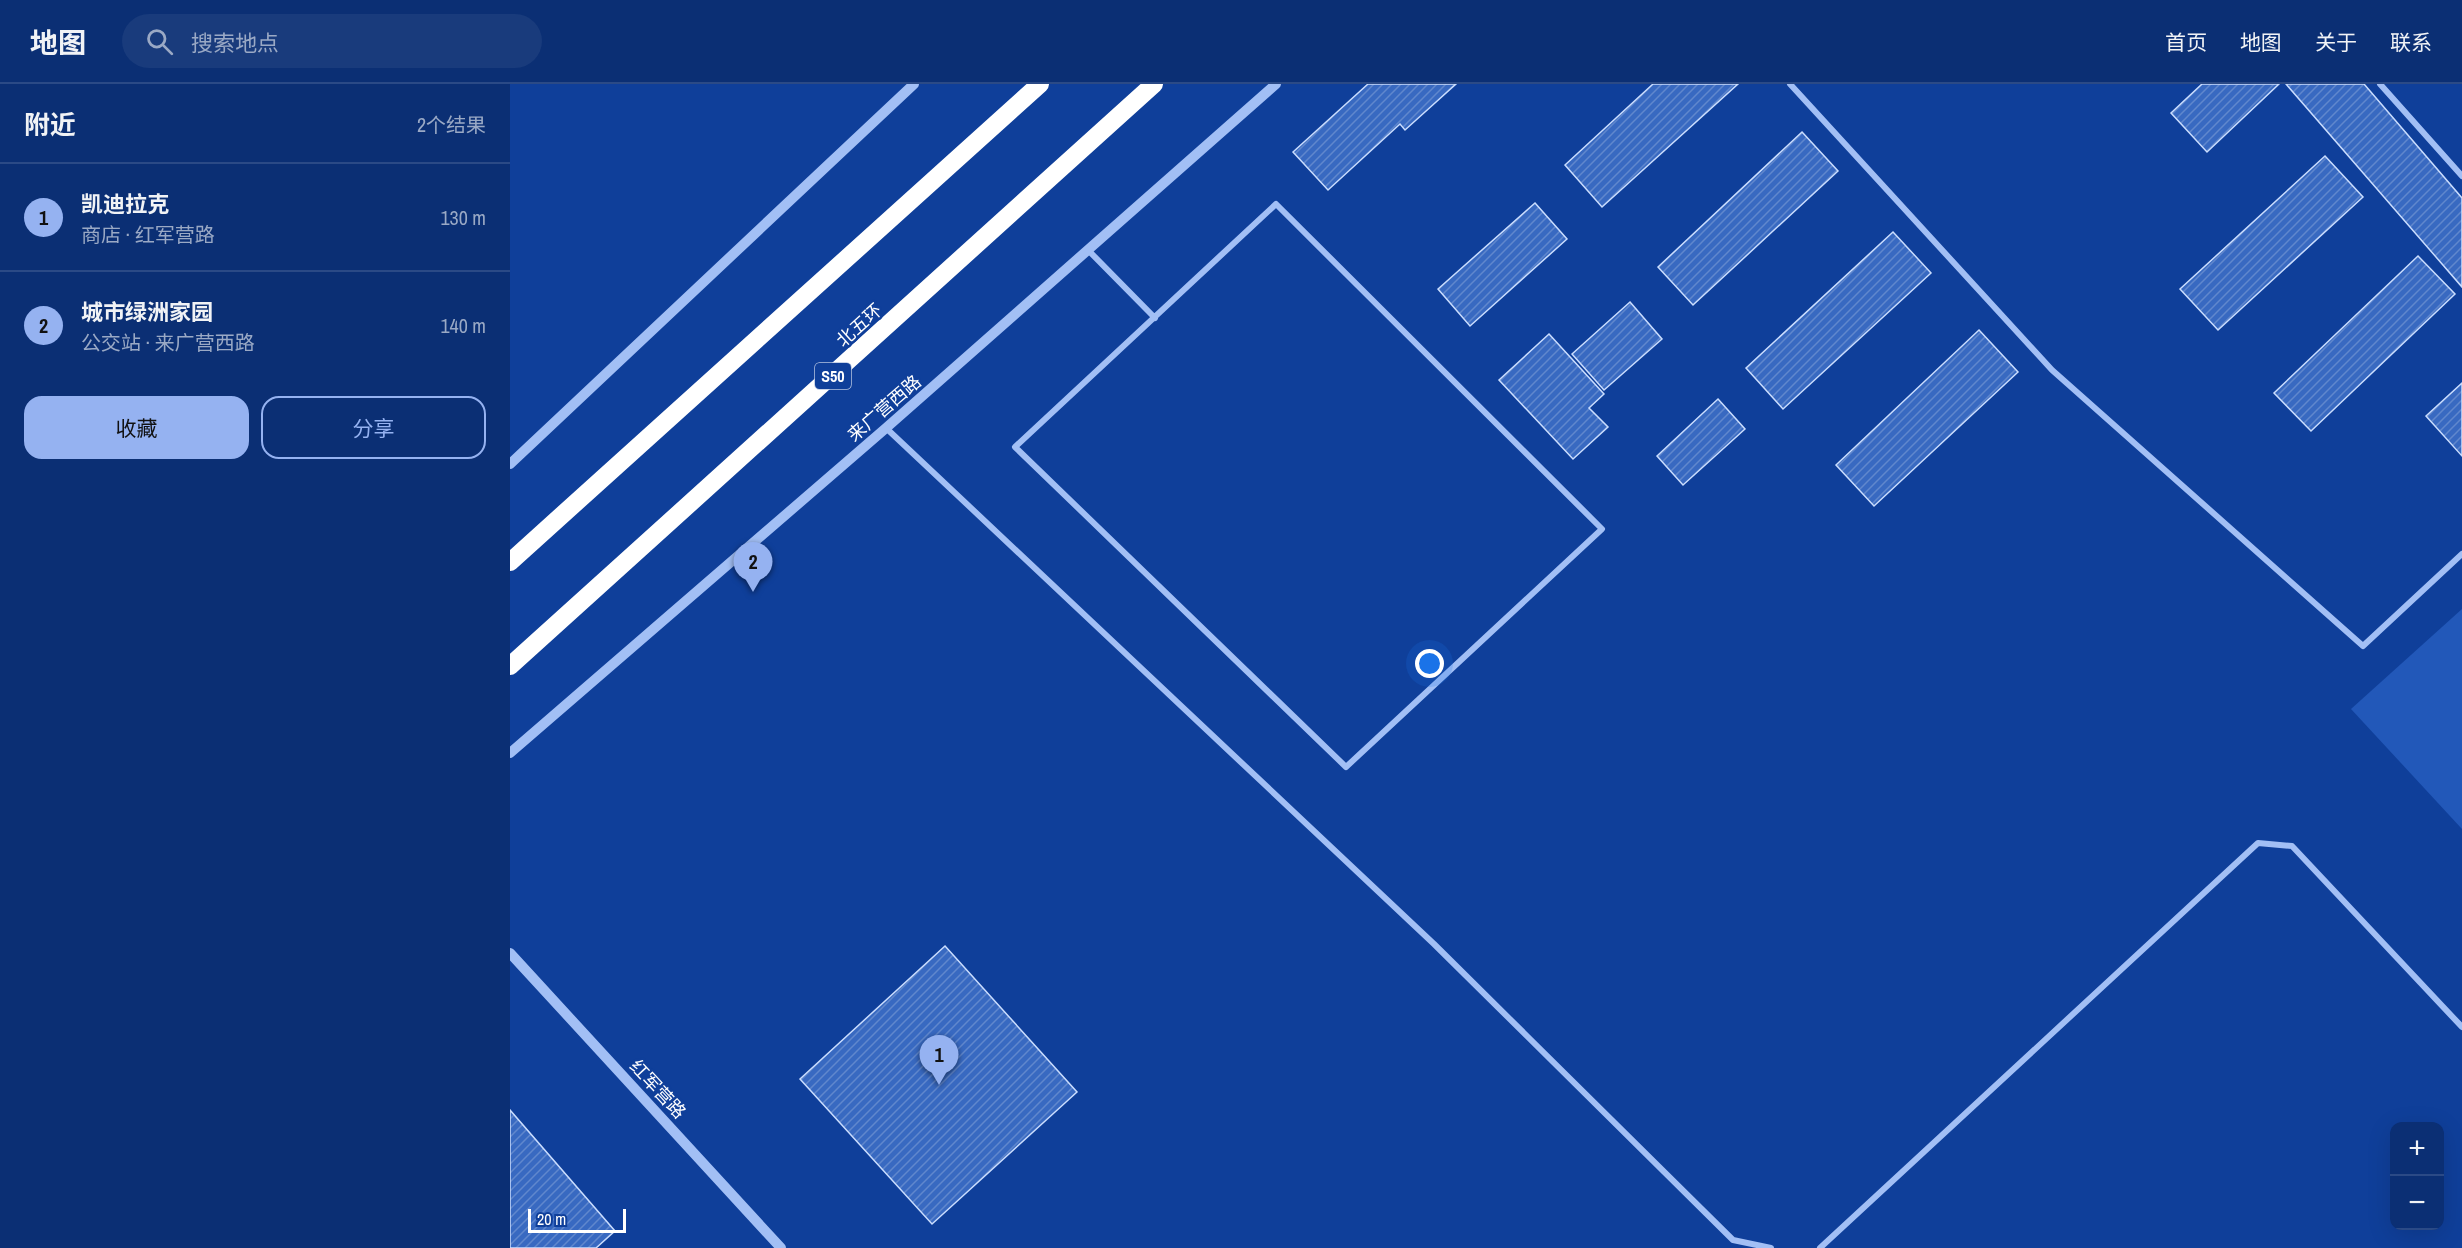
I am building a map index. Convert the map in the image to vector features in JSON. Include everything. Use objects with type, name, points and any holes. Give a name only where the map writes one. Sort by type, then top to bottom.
[{"type":"highway","points":[[510,561],[1040,84]]},
{"type":"highway","name":"北五环","points":[[510,666],[923,296],[1154,84]]},
{"type":"street","points":[[510,464],[914,84]]},
{"type":"street","name":"来广营西路","points":[[510,753],[886,428],[1276,84]]},
{"type":"street","points":[[1790,84],[2052,370],[2363,646],[2462,554]]},
{"type":"street","points":[[2380,84],[2462,176]]},
{"type":"street","points":[[1276,204],[1602,529],[1346,767],[1015,447],[1155,318],[1276,204]]},
{"type":"street","points":[[1088,250],[1155,318]]},
{"type":"street","points":[[886,428],[1434,944],[1733,1240],[1771,1248]]},
{"type":"street","points":[[1820,1248],[2258,843],[2292,846],[2462,1027]]},
{"type":"street","name":"红军营路","points":[[510,953],[781,1248]]},
{"type":"shaded area","points":[[2462,609],[2462,829],[2351,709]]},
{"type":"building","points":[[1368,84],[1456,84],[1405,130],[1400,124],[1328,190],[1293,152]]},
{"type":"building","points":[[1653,84],[1738,84],[1602,207],[1565,165]]},
{"type":"building","points":[[2202,84],[2279,84],[2207,152],[2171,113]]},
{"type":"building","points":[[2286,84],[2364,84],[2462,198],[2462,287]]},
{"type":"building","points":[[1802,132],[1838,171],[1693,305],[1658,267]]},
{"type":"building","points":[[2325,156],[2363,197],[2218,330],[2180,289]]},
{"type":"building","points":[[1535,203],[1567,239],[1470,326],[1438,289]]},
{"type":"building","points":[[1893,232],[1931,273],[1783,409],[1746,368]]},
{"type":"building","points":[[2418,256],[2455,294],[2311,431],[2274,393]]},
{"type":"building","points":[[1630,302],[1662,339],[1604,390],[1572,354]]},
{"type":"building","points":[[1979,330],[2018,372],[1874,506],[1836,465]]},
{"type":"building","points":[[1549,334],[1604,394],[1589,408],[1608,427],[1573,459],[1499,380]]},
{"type":"building","points":[[2462,383],[2462,456],[2426,416]]},
{"type":"building","points":[[1718,399],[1745,429],[1683,485],[1657,456]]},
{"type":"building","points":[[945,946],[1077,1092],[932,1224],[800,1079]]},
{"type":"building","points":[[510,1110],[615,1231],[596,1248],[510,1248]]},
{"type":"place","name":"城市绿洲家园","points":[[753,592]]},
{"type":"place","name":"凯迪拉克","points":[[939,1085]]}]
